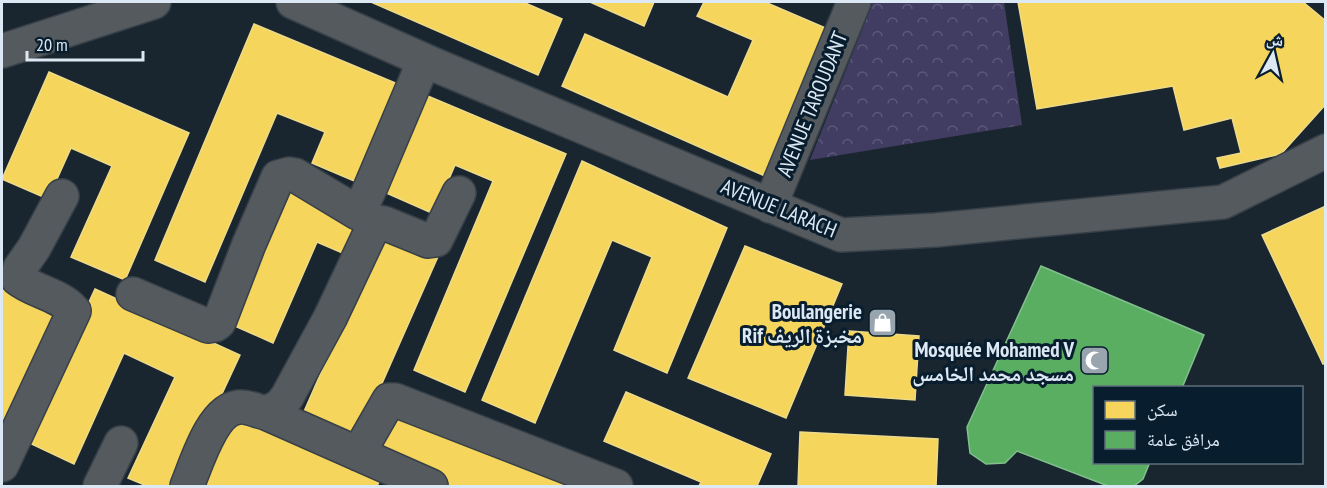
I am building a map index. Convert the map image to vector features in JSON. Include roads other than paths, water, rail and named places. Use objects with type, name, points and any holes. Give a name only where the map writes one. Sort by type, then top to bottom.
[{"type":"street","points":[[2,51],[154,2]]},
{"type":"street","name":"AVENUE LARACH","points":[[293,2],[424,60],[841,235],[936,230],[1223,202],[1326,151]]},
{"type":"street","name":"AVENUE TAROUDANT","points":[[770,206],[854,2]]},
{"type":"street","points":[[266,413],[280,406],[287,397],[330,318],[371,230],[368,218],[369,191],[424,60]]},
{"type":"street","points":[[133,294],[208,326],[219,322],[278,177],[283,175],[295,175],[368,218],[428,241],[436,240],[459,193]]},
{"type":"street","points":[[2,465],[74,311],[67,303],[24,284],[17,278],[20,268],[34,248],[62,195]]},
{"type":"street","points":[[358,454],[389,400],[395,400],[616,486]]},
{"type":"street","points":[[187,486],[211,430],[229,409],[244,406],[266,413],[431,486]]},
{"type":"street","points":[[100,486],[121,443]]},
{"type":"place","name":"Boulangerie Rif مخبزة الريف","points":[[883,323]]},
{"type":"place","name":"Mosquée Mohamed V مسجد محمد الخامس","points":[[1095,361]]}]
